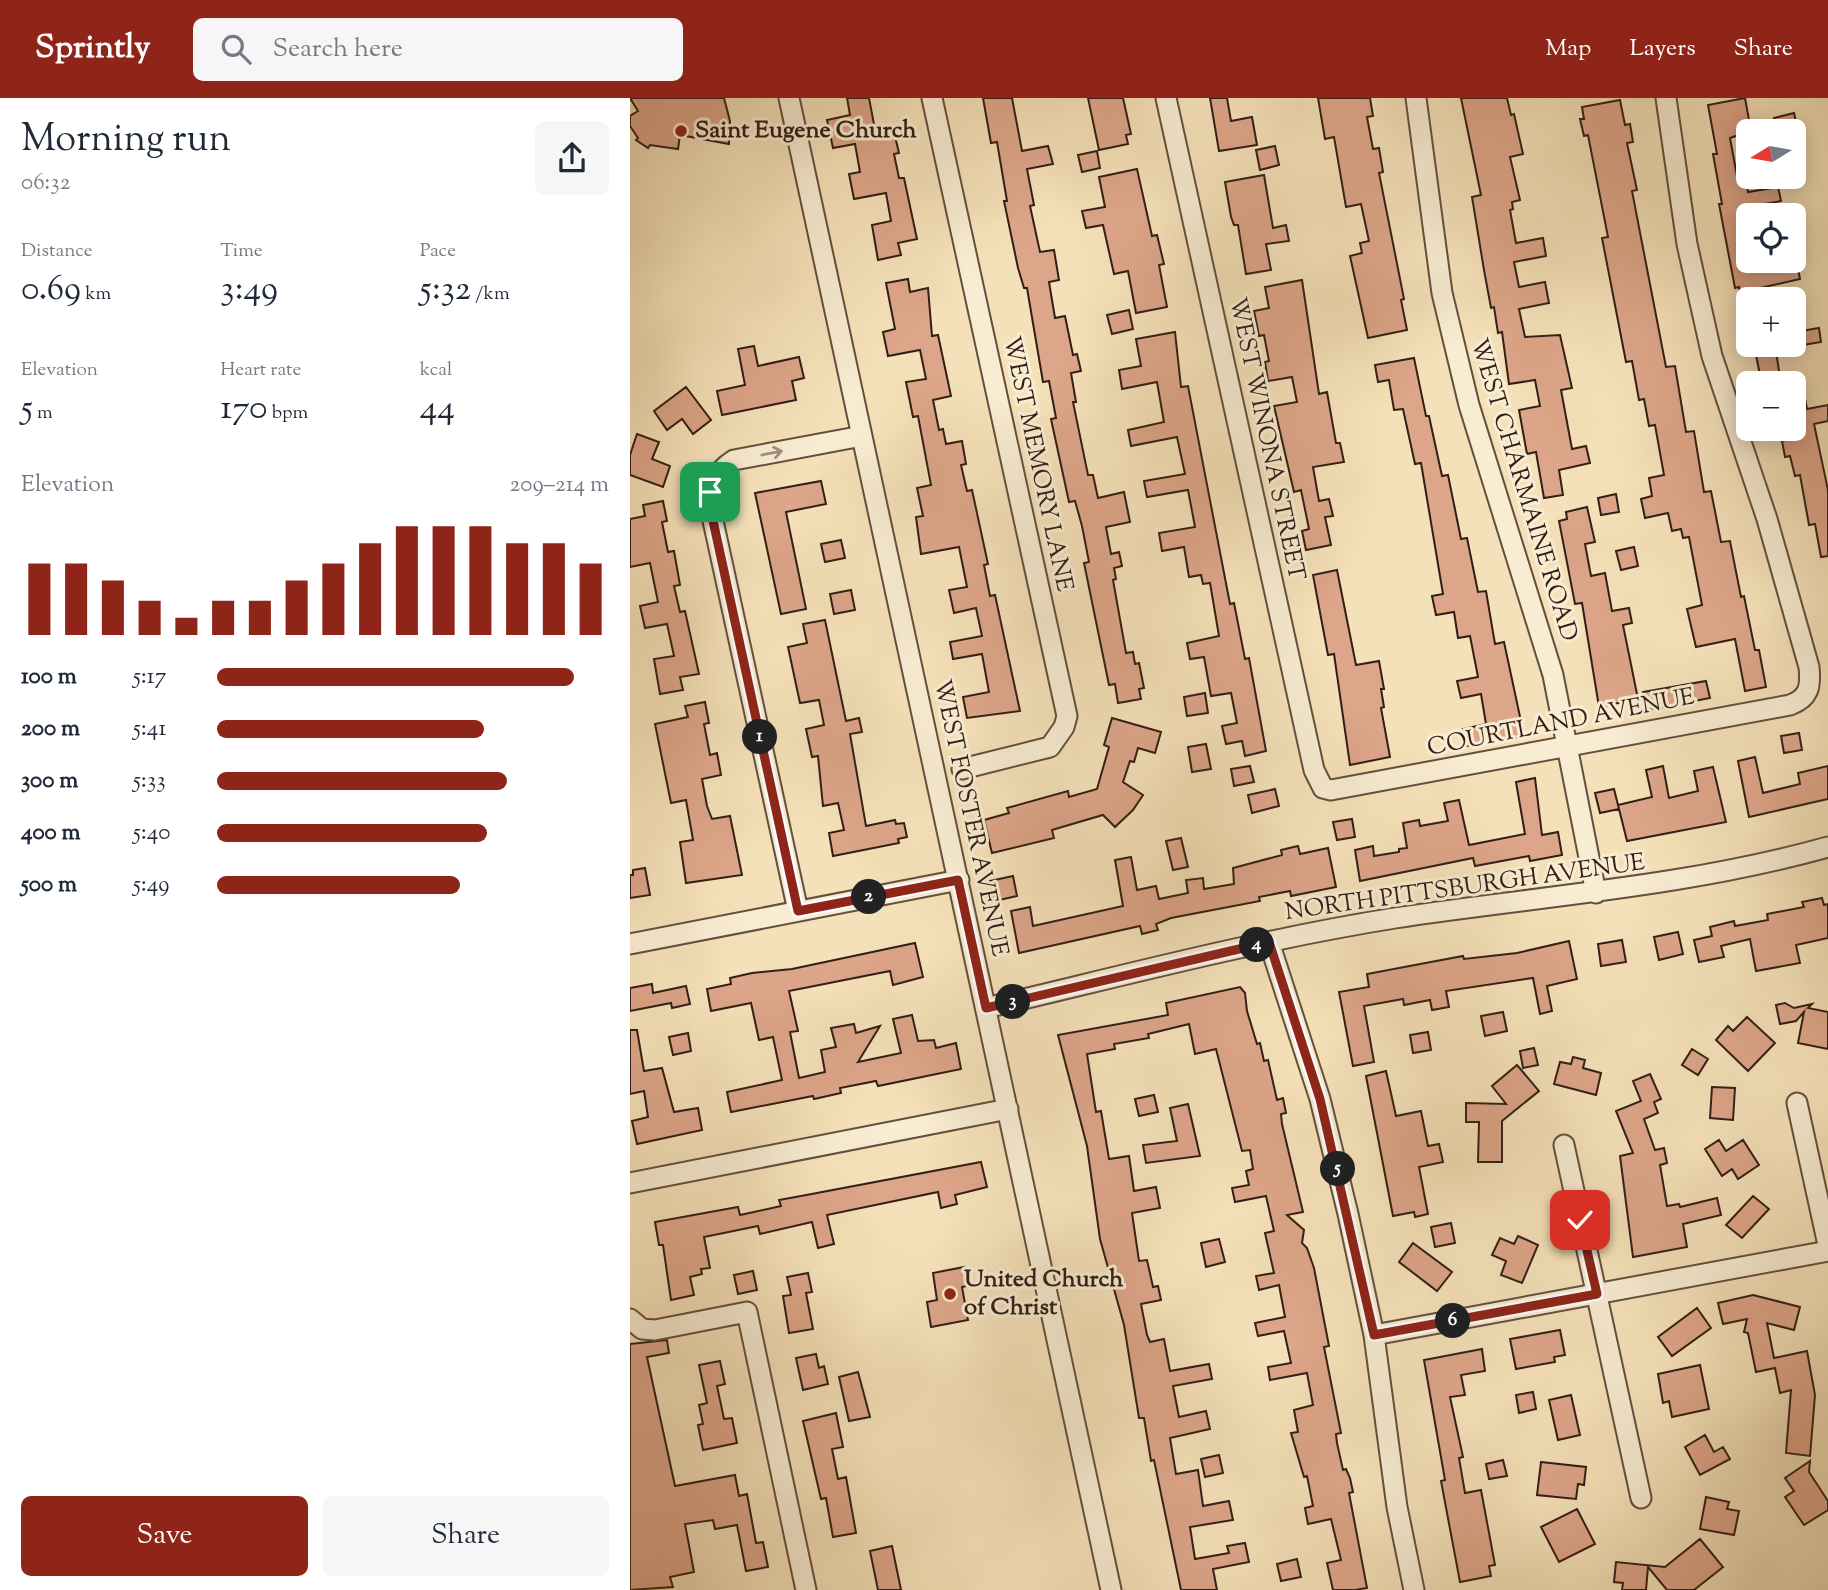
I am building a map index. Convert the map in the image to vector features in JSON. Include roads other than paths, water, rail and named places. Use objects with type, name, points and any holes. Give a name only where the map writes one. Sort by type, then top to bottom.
[{"type":"street","name":"WEST FOSTER AVENUE","points":[[789,98],[1111,1590]]},
{"type":"street","name":"WEST MEMORY LANE","points":[[932,98],[1067,716],[1064,727],[1050,747],[962,769]]},
{"type":"street","name":"WEST WINONA STREET","points":[[1167,98],[1314,769],[1323,788]]},
{"type":"street","name":"WEST CHARMAINE ROAD","points":[[1416,98],[1441,293],[1484,456],[1538,620],[1569,747],[1596,893]]},
{"type":"street","name":"COURTLAND AVENUE","points":[[1323,788],[1342,790],[1790,705],[1806,696],[1811,684],[1806,655],[1766,519],[1716,368],[1698,299],[1674,169],[1666,98]]},
{"type":"street","points":[[798,911],[710,507],[710,492],[722,468],[734,460],[862,436]]},
{"type":"street","name":"NORTH PITTSBURGH AVENUE","points":[[986,1008],[1269,942],[1396,918],[1596,893],[1754,867],[1828,847]]},
{"type":"street","points":[[630,944],[958,880]]},
{"type":"street","points":[[1269,942],[1320,1099],[1374,1335],[1397,1507],[1414,1590]]},
{"type":"street","points":[[1797,1103],[1828,1245]]},
{"type":"street","points":[[630,1183],[1008,1109]]},
{"type":"street","points":[[1564,1145],[1641,1498]]},
{"type":"street","points":[[1374,1335],[1828,1251]]},
{"type":"street","points":[[633,1323],[655,1330],[747,1312],[806,1590]]},
{"type":"place","name":"Saint Eugene Church","points":[[681,131]]},
{"type":"place","name":"United Church of Christ","points":[[950,1294]]}]
